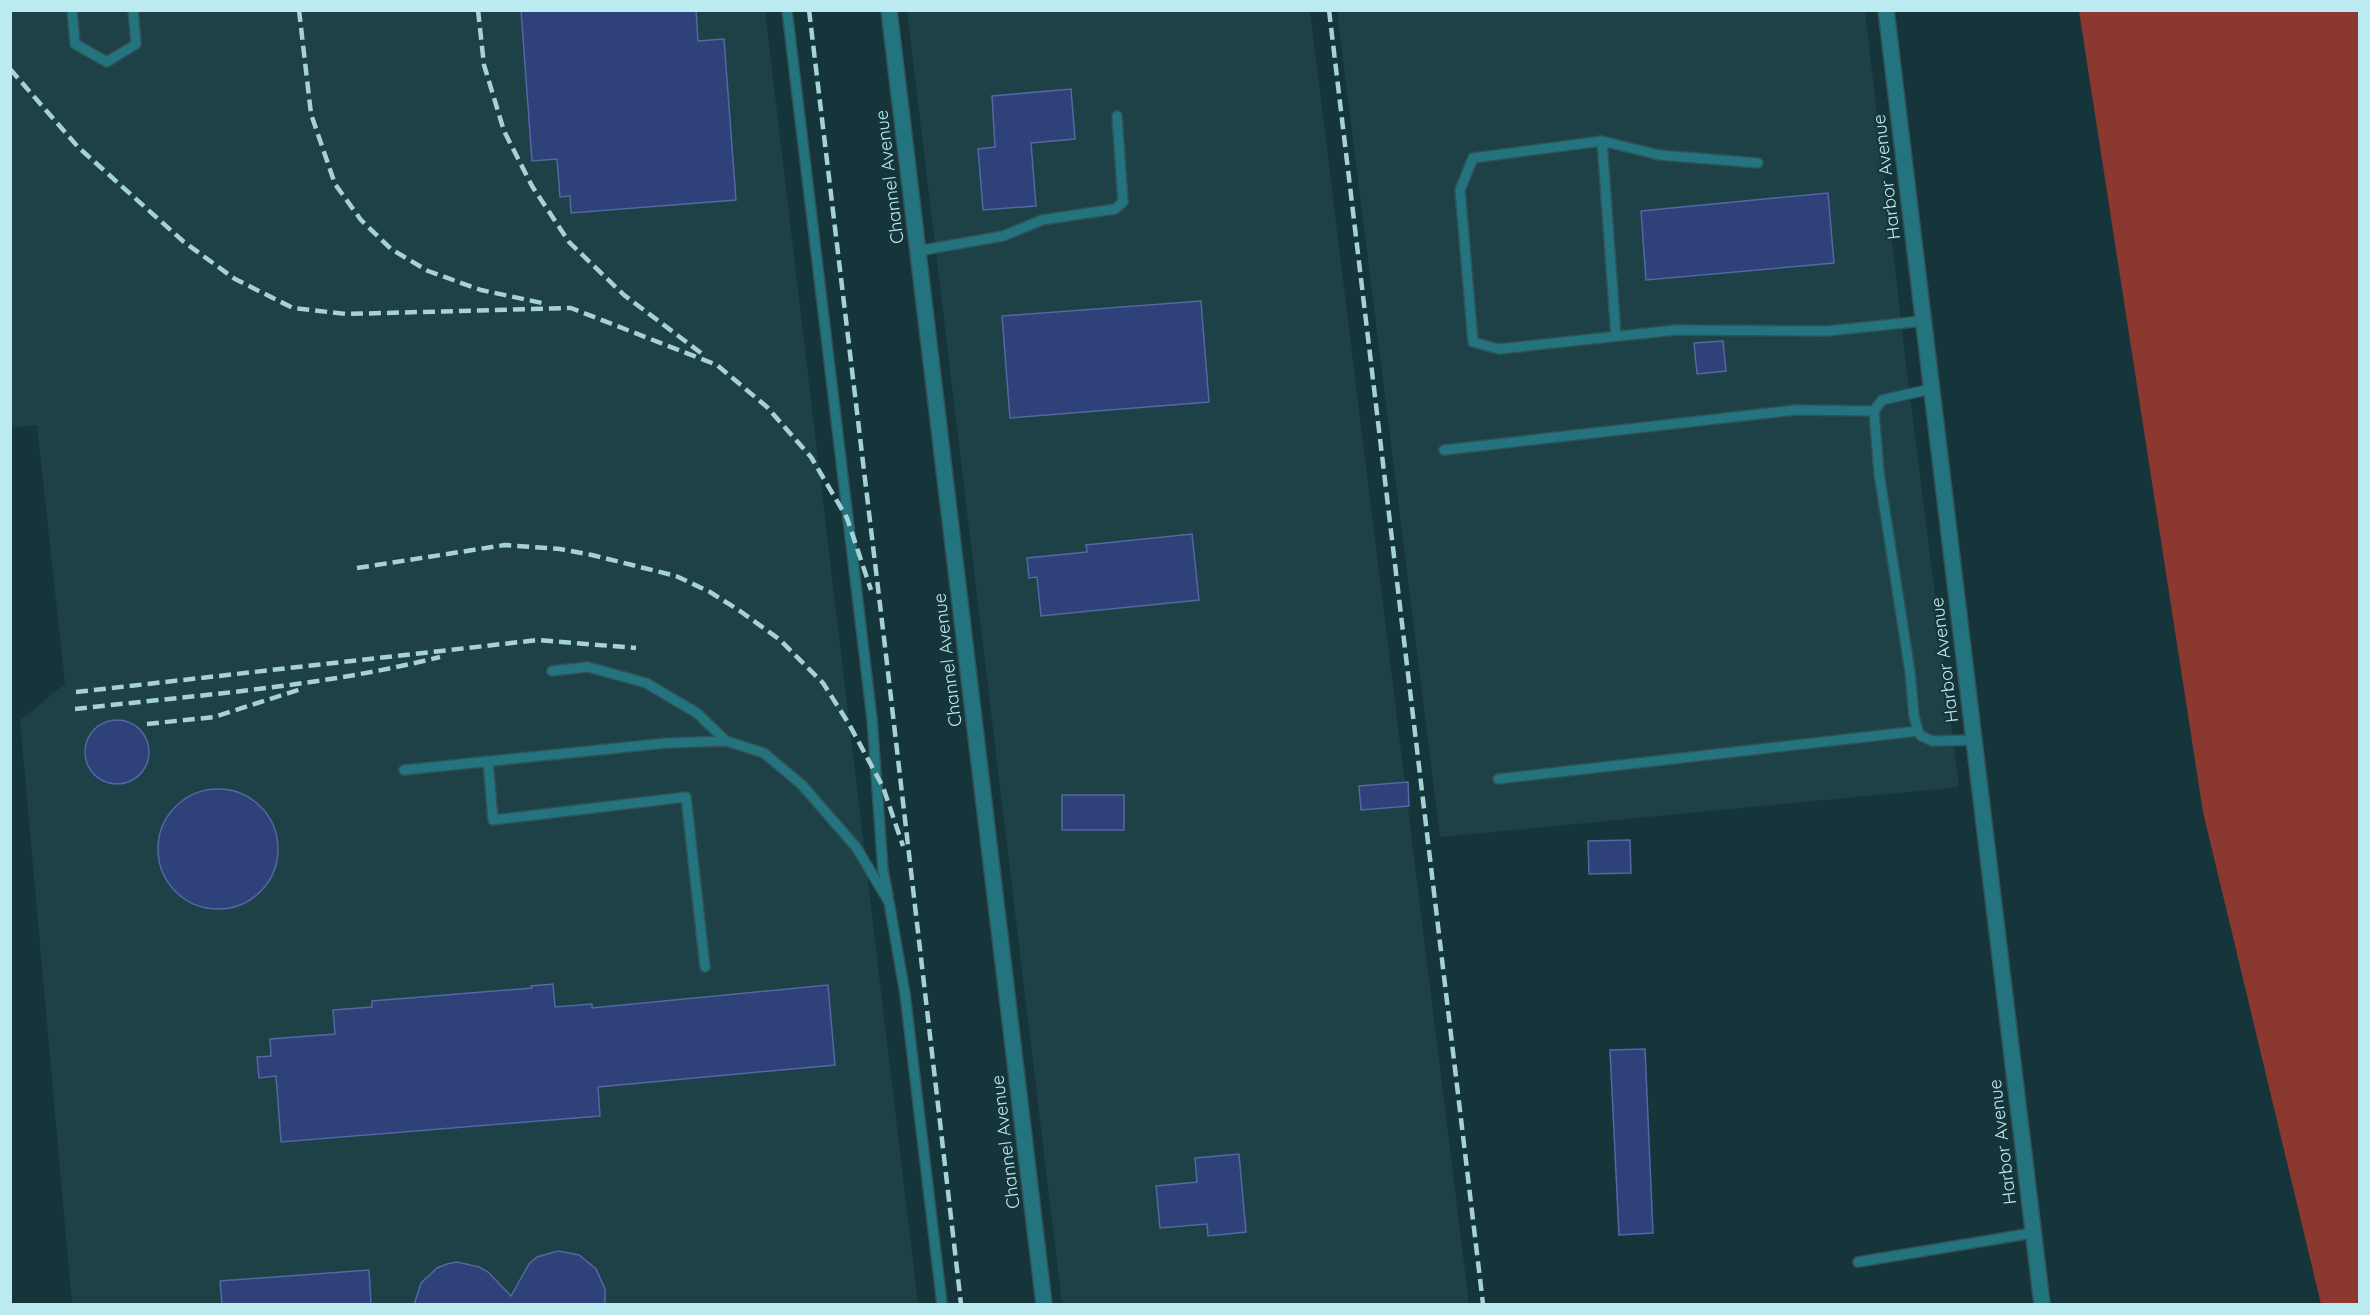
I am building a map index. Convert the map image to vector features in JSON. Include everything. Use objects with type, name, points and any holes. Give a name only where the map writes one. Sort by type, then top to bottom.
[{"type":"street","name":"Channel Avenue","points":[[889,10],[1044,1305]]},
{"type":"street","name":"Harbor Avenue","points":[[1886,10],[2042,1305]]},
{"type":"lane","points":[[72,10],[75,44],[107,62],[136,44],[133,10]]},
{"type":"lane","points":[[787,10],[872,719],[883,870],[905,994],[942,1305]]},
{"type":"lane","points":[[918,250],[1003,236],[1042,220],[1115,209],[1123,202],[1117,116]]},
{"type":"lane","points":[[1758,163],[1659,155],[1602,141],[1473,158],[1460,190],[1473,342],[1499,349],[1676,330],[1827,331],[1923,321]]},
{"type":"lane","points":[[1602,141],[1616,336]]},
{"type":"lane","points":[[1931,389],[1882,400],[1874,411],[1879,473],[1918,731],[1921,736],[1934,741],[1974,740]]},
{"type":"lane","points":[[1444,450],[1795,410],[1874,411]]},
{"type":"lane","points":[[552,671],[588,667],[646,683],[697,713],[726,741]]},
{"type":"lane","points":[[1498,779],[1918,731]]},
{"type":"lane","points":[[404,770],[667,743],[726,741],[764,753],[802,785],[856,847],[889,902]]},
{"type":"lane","points":[[488,761],[493,820],[686,796],[705,967]]},
{"type":"lane","points":[[1858,1262],[2033,1233]]},
{"type":"shaded area","points":[[10,11],[765,11],[918,1304],[72,1304],[20,720],[65,684],[37,425],[11,428]]},
{"type":"shaded area","points":[[907,11],[1310,11],[1469,1304],[1062,1304]]},
{"type":"shaded area","points":[[1337,11],[1865,11],[1959,787],[1440,837]]},
{"type":"shaded area","points":[[2079,11],[2359,11],[2359,1304],[2321,1304],[2203,812]]},
{"type":"building","points":[[521,10],[696,10],[698,41],[724,39],[736,200],[571,213],[570,196],[560,197],[557,159],[532,161]]},
{"type":"building","points":[[1071,89],[1075,139],[1031,143],[1036,206],[983,210],[978,149],[995,147],[992,96]]},
{"type":"building","points":[[1828,193],[1834,263],[1646,280],[1641,211]]},
{"type":"building","points":[[1201,301],[1209,402],[1010,418],[1002,316]]},
{"type":"building","points":[[1723,341],[1726,371],[1697,374],[1694,343]]},
{"type":"building","points":[[1192,534],[1199,600],[1041,616],[1037,577],[1029,578],[1027,558],[1087,552],[1086,545]]},
{"type":"building","points":[[117,720],[129,722],[140,729],[147,740],[149,752],[147,764],[140,775],[129,782],[117,784],[105,782],[94,775],[87,764],[85,752],[87,740],[94,729],[105,722]]},
{"type":"building","points":[[1408,782],[1409,806],[1361,810],[1359,786]]},
{"type":"building","points":[[218,789],[241,793],[261,806],[274,826],[278,849],[274,872],[261,892],[241,905],[218,909],[195,905],[175,892],[162,872],[158,849],[162,826],[175,806],[195,793]]},
{"type":"building","points":[[1062,795],[1124,795],[1124,830],[1062,830]]},
{"type":"building","points":[[1630,840],[1631,873],[1589,874],[1588,841]]},
{"type":"building","points":[[553,984],[555,1007],[592,1004],[592,1008],[828,985],[835,1065],[598,1087],[600,1116],[281,1142],[276,1076],[259,1078],[257,1057],[271,1056],[270,1039],[335,1034],[333,1010],[372,1007],[372,1001],[532,988],[531,986]]},
{"type":"building","points":[[1645,1049],[1653,1233],[1619,1235],[1610,1050]]},
{"type":"building","points":[[1239,1154],[1246,1232],[1208,1236],[1207,1224],[1160,1228],[1156,1186],[1197,1182],[1195,1158]]},
{"type":"building","points":[[558,1251],[579,1255],[596,1269],[605,1289],[605,1305],[414,1305],[421,1283],[437,1268],[447,1264],[457,1262],[479,1267],[488,1272],[511,1296],[529,1264],[537,1257]]},
{"type":"building","points":[[369,1270],[371,1305],[222,1305],[220,1281]]},
{"type":"railway","points":[[299,10],[311,114],[335,184],[361,220],[391,249],[428,271],[481,290],[547,304]]},
{"type":"railway","points":[[478,10],[484,65],[504,131],[532,186],[569,242],[624,295],[705,356]]},
{"type":"railway","points":[[809,10],[961,1304]]},
{"type":"railway","points":[[1329,10],[1483,1304]]},
{"type":"railway","points":[[10,69],[78,147],[184,242],[235,279],[293,308],[346,314],[571,308],[717,365],[767,407],[811,457],[847,518],[871,590]]},
{"type":"railway","points":[[357,568],[505,545],[560,549],[592,555],[676,576],[710,592],[779,639],[823,683],[849,724],[883,787],[903,846]]},
{"type":"railway","points":[[76,692],[538,640],[636,648]]},
{"type":"railway","points":[[75,709],[304,683],[440,657]]},
{"type":"railway","points":[[147,724],[214,717],[301,689]]}]
